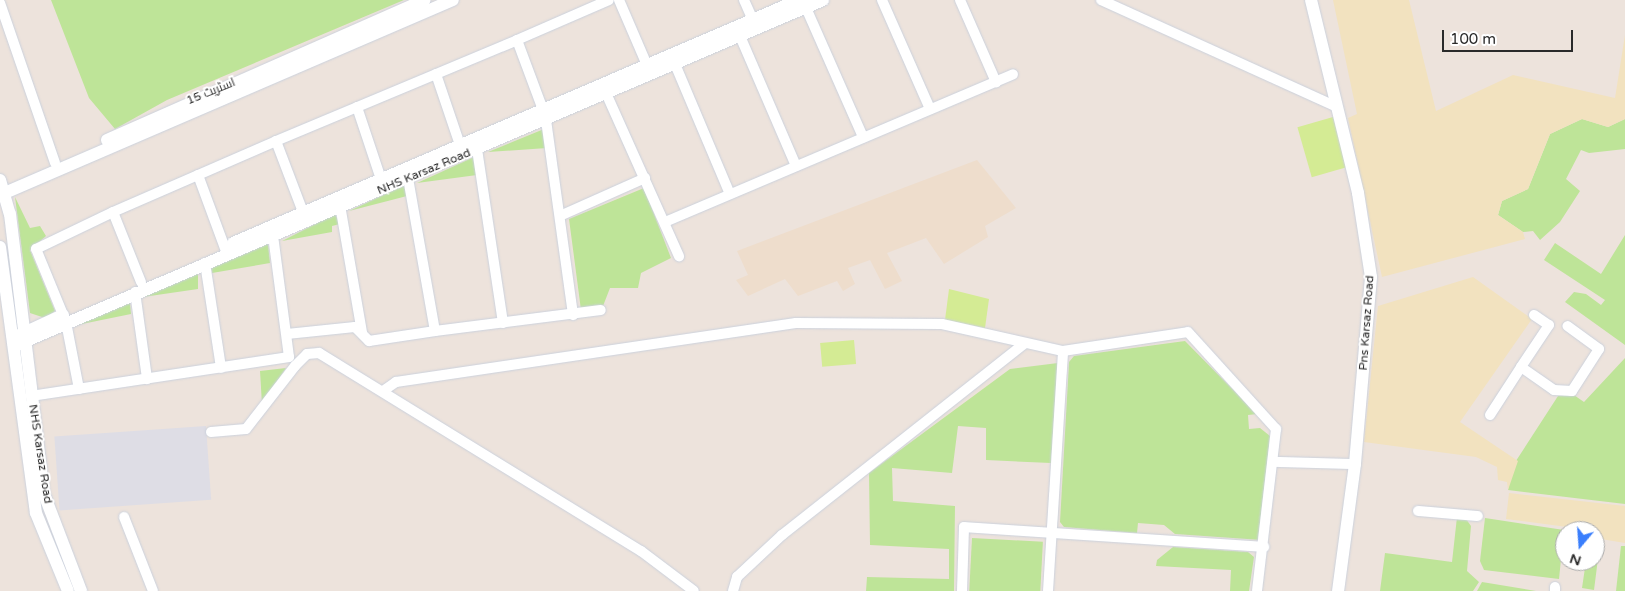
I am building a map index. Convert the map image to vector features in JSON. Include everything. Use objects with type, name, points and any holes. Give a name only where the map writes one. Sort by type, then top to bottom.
[{"type":"street","name":"اسٹریٹ 15","points":[[1,189],[425,0]]},
{"type":"street","points":[[68,591],[49,529],[36,514],[18,340],[10,214],[1,189],[453,0]]},
{"type":"street","points":[[79,389],[64,319],[36,249],[113,212],[276,141],[609,0]]},
{"type":"street","points":[[619,0],[656,65]]},
{"type":"street","points":[[744,0],[753,20]]},
{"type":"street","name":"NHS Karsaz Road","points":[[81,591],[49,529],[32,396],[18,340],[225,250],[303,212],[408,178],[477,149],[542,116],[656,65],[738,32],[753,20],[802,2],[823,0]]},
{"type":"street","points":[[882,0],[930,109]]},
{"type":"street","points":[[960,0],[996,82]]},
{"type":"street","points":[[1101,0],[1338,107]]},
{"type":"street","name":"Pns Karsaz Road","points":[[1312,0],[1360,202],[1371,276],[1355,464],[1338,591]]},
{"type":"street","points":[[802,2],[863,137]]},
{"type":"street","name":"NHS Karsaz Road","points":[[577,101],[606,93],[656,65],[675,64],[802,2]]},
{"type":"street","points":[[0,3],[55,164]]},
{"type":"street","points":[[738,32],[796,166]]},
{"type":"street","points":[[517,40],[542,116],[562,215],[574,315]]},
{"type":"street","points":[[675,64],[730,194]]},
{"type":"street","points":[[436,74],[460,145]]},
{"type":"street","points":[[665,222],[1013,74]]},
{"type":"street","points":[[606,93],[679,256]]},
{"type":"street","points":[[357,107],[381,179]]},
{"type":"street","name":"NHS Karsaz Road","points":[[138,287],[205,263],[225,250],[273,236],[340,206],[381,179],[460,145],[542,116]]},
{"type":"street","points":[[276,141],[303,212]]},
{"type":"street","points":[[477,149],[503,323]]},
{"type":"street","points":[[198,175],[225,250]]},
{"type":"street","points":[[408,178],[435,331]]},
{"type":"street","points":[[562,215],[645,178]]},
{"type":"street","points":[[340,206],[362,332]]},
{"type":"street","points":[[113,212],[138,287],[147,379]]},
{"type":"street","points":[[32,396],[289,358],[273,236]]},
{"type":"street","points":[[0,247],[18,340]]},
{"type":"street","points":[[205,263],[221,368]]},
{"type":"street","points":[[287,334],[355,327],[369,341],[601,310]]},
{"type":"street","points":[[1490,415],[1548,325],[1534,315]]},
{"type":"street","points":[[383,391],[396,382],[796,323],[942,324],[1024,344],[1064,351],[1188,332],[1276,428],[1276,462],[1257,591]]},
{"type":"street","points":[[1521,367],[1554,390],[1572,391],[1599,349],[1567,326]]},
{"type":"street","points":[[733,591],[737,577],[782,535],[1024,344]]},
{"type":"street","points":[[1048,591],[1064,351]]},
{"type":"street","points":[[211,432],[246,429],[307,354],[319,353],[340,363],[641,551],[694,591]]},
{"type":"street","points":[[1276,462],[1355,464]]},
{"type":"street","points":[[1418,511],[1478,516]]},
{"type":"street","points":[[124,517],[153,591]]},
{"type":"street","points":[[962,591],[964,527],[1264,547]]},
{"type":"shaded area","points":[[977,160],[1016,208],[985,226],[988,237],[944,264],[926,238],[887,253],[902,281],[885,289],[870,260],[848,268],[855,284],[843,291],[837,281],[798,296],[785,279],[748,296],[736,280],[748,275],[737,251]]},
{"type":"shaded area","points":[[206,426],[211,500],[60,510],[54,437]]},
{"type":"green space","points":[[51,0],[404,0],[167,100],[115,129],[89,98]]},
{"type":"green space","points":[[1333,117],[1347,167],[1312,177],[1297,127]]},
{"type":"green space","points":[[1582,119],[1608,127],[1625,119],[1625,149],[1589,153],[1581,150],[1566,179],[1580,191],[1560,222],[1540,240],[1533,231],[1523,232],[1498,215],[1502,201],[1528,189],[1550,134]]},
{"type":"green space","points":[[544,129],[547,148],[488,152]]},
{"type":"green space","points":[[474,157],[477,175],[417,183]]},
{"type":"green space","points":[[405,185],[407,196],[349,211]]},
{"type":"green space","points":[[644,188],[671,258],[641,273],[638,288],[610,288],[603,306],[581,310],[569,219]]},
{"type":"green space","points":[[15,197],[30,228],[40,226],[46,236],[30,250],[55,311],[45,318],[30,313]]},
{"type":"green space","points":[[335,214],[340,224],[332,226],[332,232],[282,241]]},
{"type":"green space","points":[[1625,235],[1625,345],[1565,302],[1574,292],[1586,294],[1601,305],[1605,300],[1544,260],[1555,243],[1601,274]]},
{"type":"green space","points":[[268,244],[270,263],[212,273],[211,268]]},
{"type":"green space","points":[[198,274],[198,289],[143,297]]},
{"type":"green space","points":[[949,289],[989,299],[985,328],[945,320]]},
{"type":"green space","points":[[130,303],[131,314],[77,325]]},
{"type":"green space","points":[[854,340],[856,364],[822,367],[820,343]]},
{"type":"green space","points":[[1185,341],[1257,414],[1248,415],[1249,429],[1260,428],[1270,436],[1261,540],[1175,534],[1164,525],[1138,523],[1137,533],[1064,527],[1060,522],[1069,362],[1074,356]]},
{"type":"green space","points":[[1625,358],[1625,504],[1508,490],[1512,467],[1558,396],[1571,393],[1584,402]]},
{"type":"green space","points":[[1058,363],[1051,463],[986,460],[986,428],[958,426],[952,473],[892,468],[893,501],[955,506],[954,591],[866,591],[867,577],[949,579],[949,549],[870,545],[869,473],[1010,369]]},
{"type":"green space","points":[[286,368],[262,404],[260,371]]},
{"type":"green space","points":[[1457,517],[1466,519],[1471,526],[1467,571],[1479,582],[1473,591],[1380,591],[1385,553],[1452,562]]},
{"type":"green space","points":[[1485,518],[1555,529],[1555,571],[1560,571],[1559,579],[1484,570],[1480,561]]},
{"type":"green space","points":[[972,538],[1043,542],[1040,591],[969,591]]},
{"type":"green space","points":[[1621,546],[1625,546],[1625,591],[1616,591]]},
{"type":"green space","points":[[1173,547],[1248,552],[1254,557],[1249,591],[1230,591],[1231,570],[1156,566],[1157,560]]},
{"type":"green space","points":[[1585,571],[1596,571],[1594,590],[1582,588]]},
{"type":"green space","points":[[1482,582],[1536,591],[1477,591]]},
{"type":"sand","points":[[1333,0],[1409,0],[1436,111],[1513,75],[1615,98],[1625,35],[1625,119],[1608,127],[1582,119],[1550,134],[1528,189],[1502,201],[1498,215],[1523,232],[1525,239],[1382,277],[1348,118],[1357,114]]},
{"type":"sand","points":[[1473,277],[1532,319],[1460,422],[1518,461],[1508,490],[1507,482],[1498,480],[1497,467],[1476,457],[1364,442],[1378,306]]},
{"type":"sand","points":[[1509,493],[1625,506],[1625,543],[1605,540],[1605,521],[1555,521],[1555,525],[1506,519]]}]
